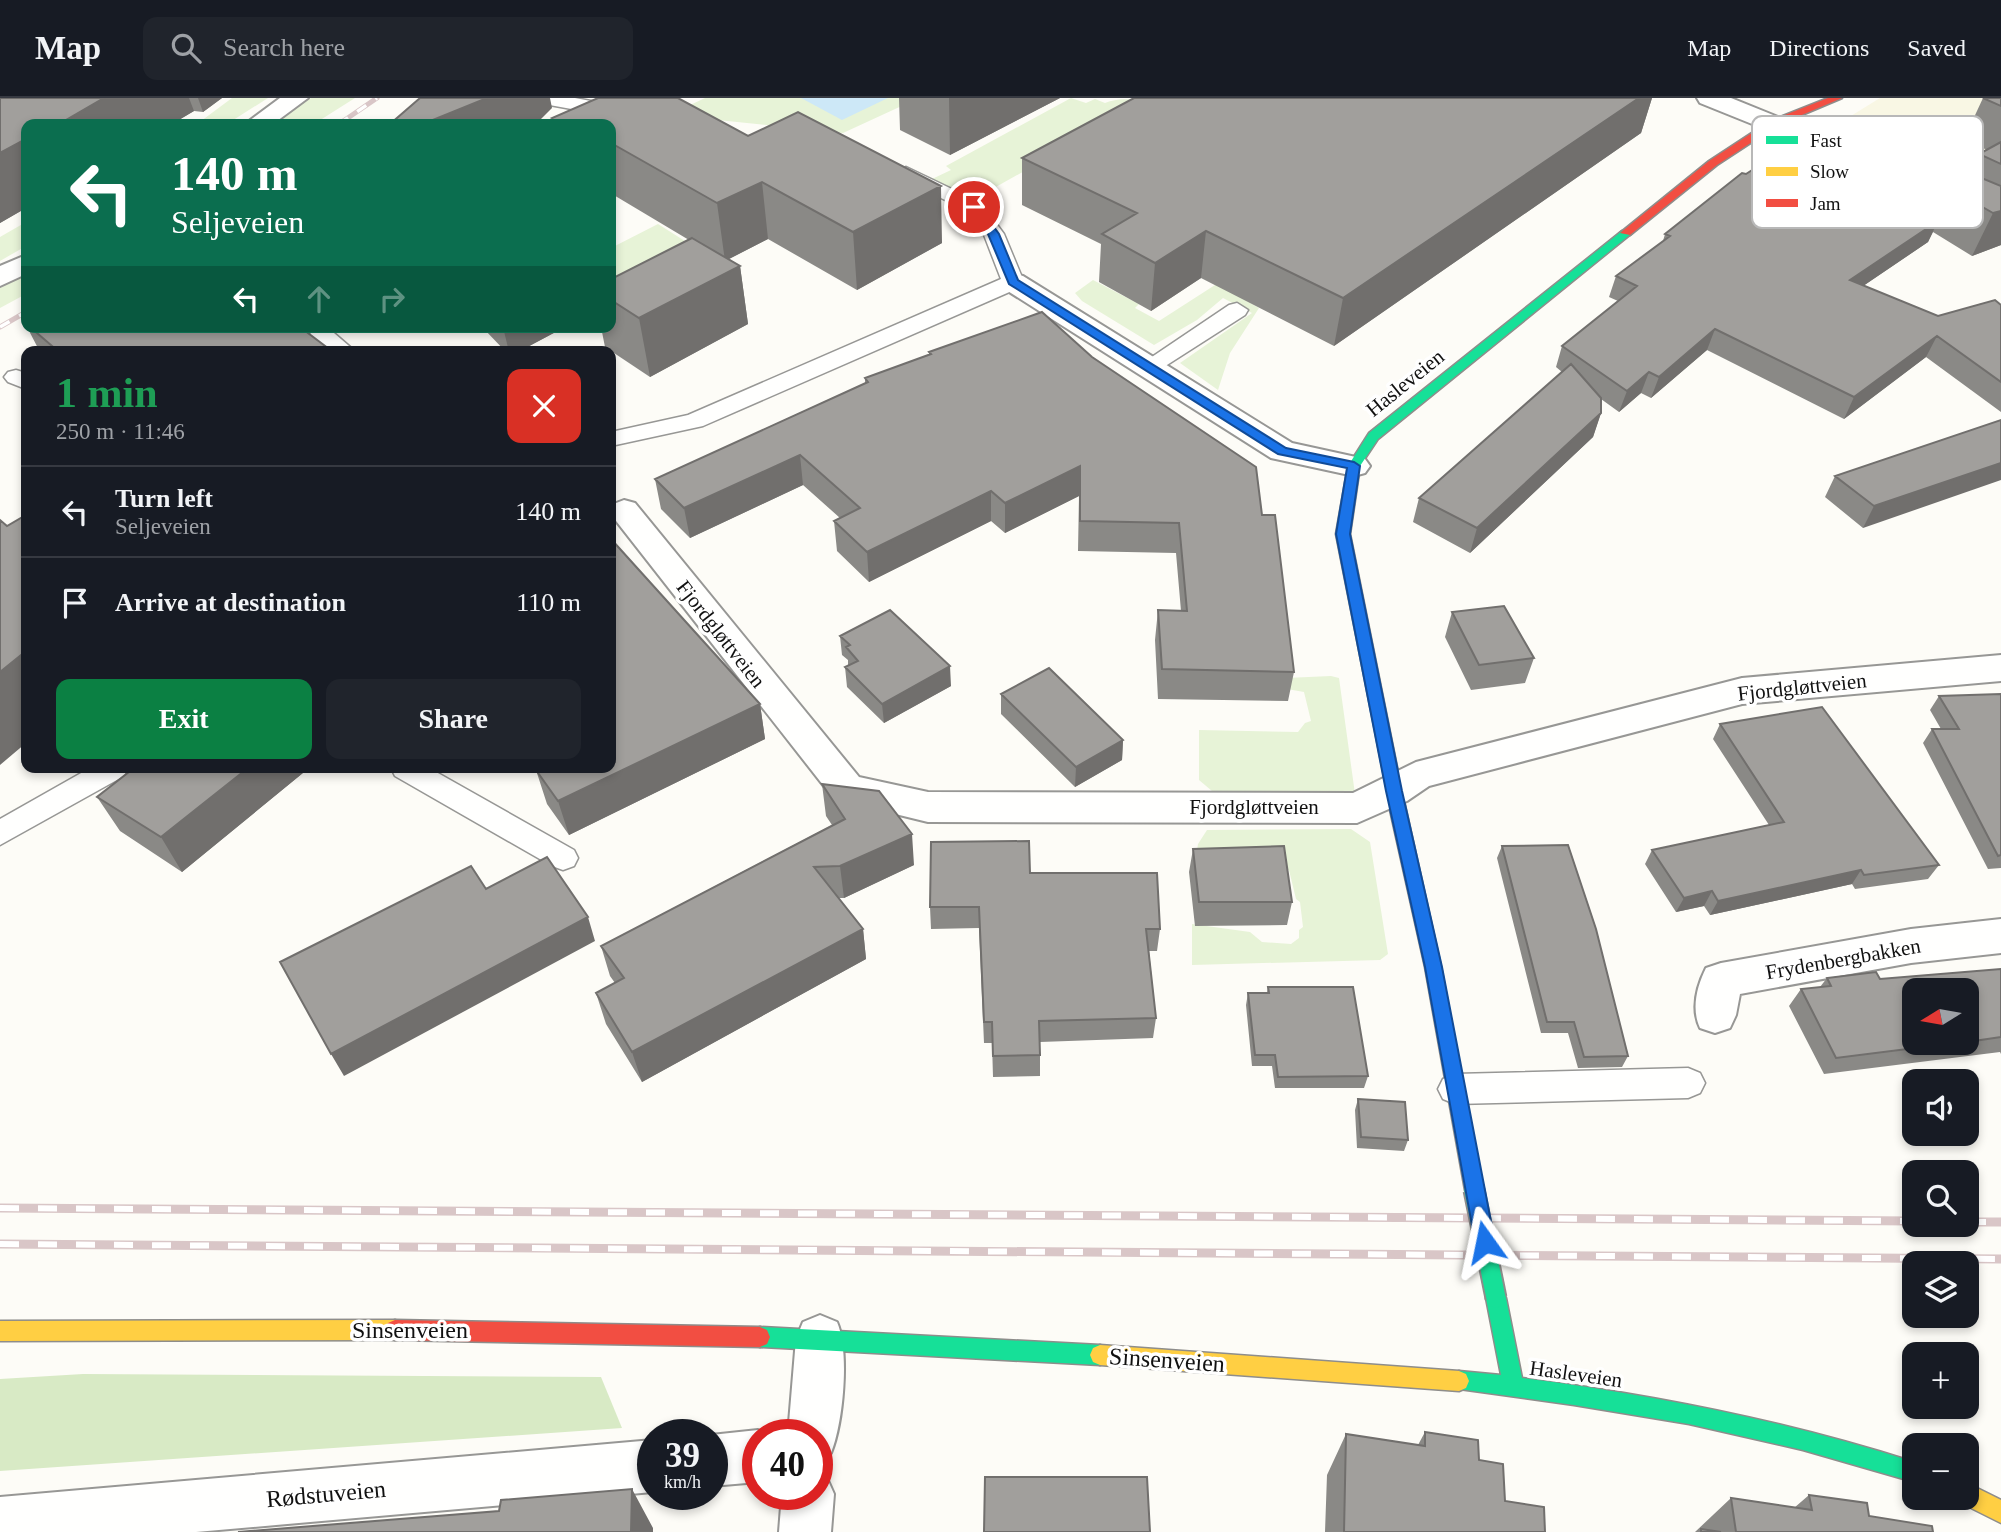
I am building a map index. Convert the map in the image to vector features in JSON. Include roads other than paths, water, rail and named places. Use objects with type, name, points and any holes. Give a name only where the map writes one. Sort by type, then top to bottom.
[{"type":"street","points":[[264,119],[296,98]]},
{"type":"street","points":[[1709,98],[1756,116]]},
{"type":"street","name":"Hasleveien","points":[[1792,116],[1837,98]]},
{"type":"street","name":"Hasleveien","points":[[1752,137],[1713,163],[1373,436],[1354,466],[1343,534],[1394,791],[1433,967],[1513,1386],[1642,1405],[1728,1423],[1835,1447],[1902,1468]]},
{"type":"street","points":[[1983,221],[2001,229]]},
{"type":"street","points":[[0,278],[21,266]]},
{"type":"street","points":[[1013,282],[1282,451],[1354,466]]},
{"type":"street","name":"Fjordgløttveien","points":[[624,510],[847,789],[928,807],[1357,808],[1394,791],[1416,776],[1742,691],[2001,668]]},
{"type":"street","name":"Frydenbergbakken","points":[[1715,1015],[1721,980],[1911,946],[2001,936]]},
{"type":"street","name":"Sinsenveien","points":[[0,1331],[474,1330],[820,1339],[1010,1349],[1513,1386]]},
{"type":"street","points":[[814,1419],[820,1339]]},
{"type":"street","name":"Rødstuveien","points":[[0,1523],[637,1467]]},
{"type":"street","points":[[1979,1500],[2001,1512]]},
{"type":"street","points":[[805,1532],[807,1510]]},
{"type":"lane","points":[[544,98],[636,115]]},
{"type":"lane","points":[[616,440],[695,421],[1013,282],[994,234],[974,207],[882,161]]},
{"type":"lane","points":[[1148,367],[1237,310]]},
{"type":"lane","points":[[320,333],[337,346]]},
{"type":"lane","points":[[0,833],[105,773]]},
{"type":"lane","points":[[414,773],[563,858]]},
{"type":"lane","points":[[1455,1088],[1688,1083]]},
{"type":"water","points":[[801,98],[888,98],[842,120]]},
{"type":"railway","points":[[346,119],[377,98]]},
{"type":"railway","points":[[0,327],[21,315]]},
{"type":"railway","points":[[0,1208],[1902,1221]]},
{"type":"railway","points":[[1979,1222],[2001,1222]]},
{"type":"railway","points":[[0,1244],[2001,1259]]}]
